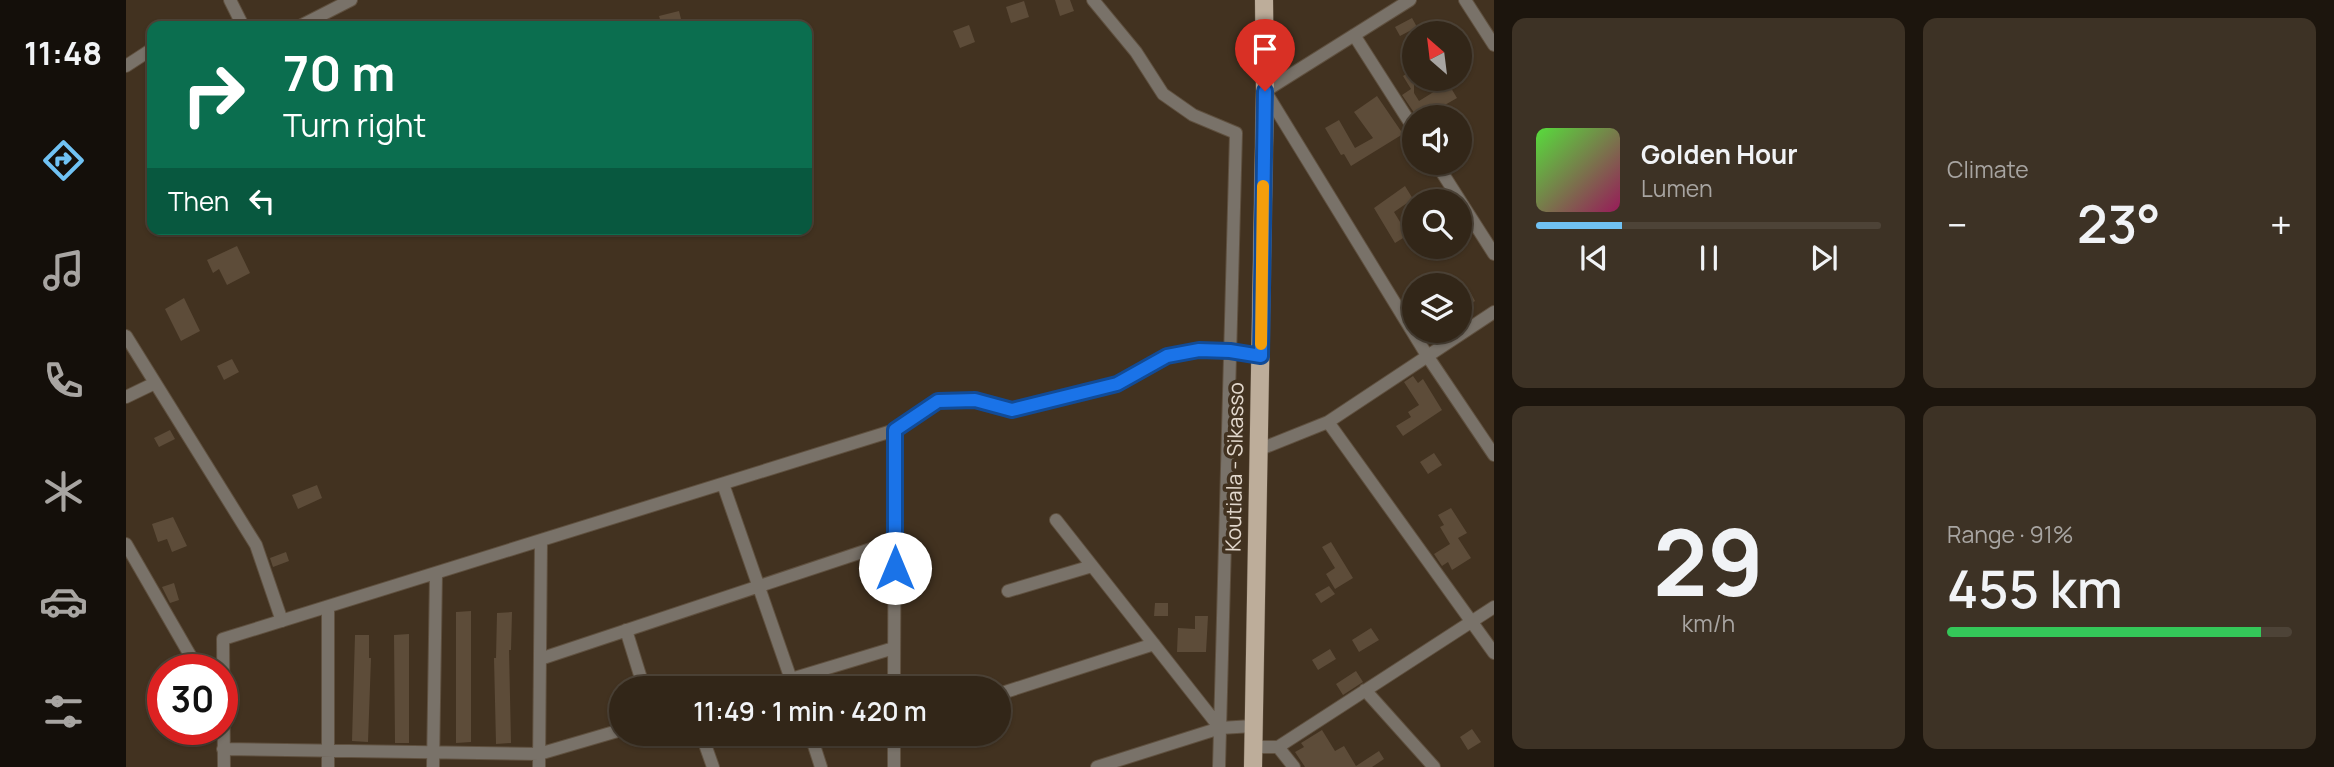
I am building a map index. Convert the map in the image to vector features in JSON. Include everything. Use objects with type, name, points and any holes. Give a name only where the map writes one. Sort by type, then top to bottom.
[{"type":"main road","name":"Koutiala - Sikasso","points":[[1253,767],[1265,91],[1264,0]]},
{"type":"street","points":[[230,0],[240,21]]},
{"type":"street","points":[[310,21],[351,0]]},
{"type":"street","points":[[1093,0],[1136,52],[1163,94],[1193,116],[1236,133],[1219,767]]},
{"type":"street","points":[[1410,0],[1265,91],[1428,358],[1494,455]]},
{"type":"street","points":[[1465,0],[1494,45]]},
{"type":"street","points":[[1354,35],[1402,110]]},
{"type":"street","points":[[126,66],[147,52]]},
{"type":"street","points":[[1444,175],[1494,254]]},
{"type":"street","points":[[1258,450],[1328,422],[1494,312]]},
{"type":"street","points":[[126,336],[256,545],[282,621]]},
{"type":"street","points":[[223,654],[223,639],[895,430],[938,401],[975,400],[1012,410],[1117,384],[1167,356],[1199,350],[1261,356]]},
{"type":"street","points":[[126,397],[155,383]]},
{"type":"street","points":[[1328,422],[1494,653]]},
{"type":"street","points":[[894,676],[895,430]]},
{"type":"street","points":[[723,484],[790,676]]},
{"type":"street","points":[[1056,520],[1220,728]]},
{"type":"street","points":[[539,761],[541,541]]},
{"type":"street","points":[[540,659],[895,541]]},
{"type":"street","points":[[126,544],[189,654]]},
{"type":"street","points":[[1008,591],[1092,566]]},
{"type":"street","points":[[433,767],[436,574]]},
{"type":"street","points":[[328,607],[328,767]]},
{"type":"street","points":[[1253,747],[1278,747],[1494,607]]},
{"type":"street","points":[[626,630],[640,676]]},
{"type":"street","points":[[1011,690],[1154,644]]},
{"type":"street","points":[[812,676],[894,648]]},
{"type":"street","points":[[1365,690],[1434,767]]},
{"type":"street","points":[[1097,767],[1220,728],[1253,726]]},
{"type":"street","points":[[223,749],[433,752],[539,761],[609,735]]},
{"type":"street","points":[[223,745],[223,767]]},
{"type":"street","points":[[706,746],[713,767]]},
{"type":"street","points":[[814,746],[821,767]]},
{"type":"street","points":[[894,746],[894,767]]},
{"type":"street","points":[[1278,747],[1294,767]]},
{"type":"building","points":[[1055,0],[1070,0],[1074,11],[1060,16]]},
{"type":"building","points":[[1024,1],[1029,17],[1011,23],[1006,7]]},
{"type":"building","points":[[679,11],[682,21],[660,21],[659,16]]},
{"type":"building","points":[[1402,23],[1402,35],[1400,36],[1395,27]]},
{"type":"building","points":[[969,25],[975,42],[960,48],[953,31]]},
{"type":"building","points":[[1414,91],[1419,101],[1435,91],[1453,91],[1457,98],[1445,105],[1409,105],[1402,95]]},
{"type":"building","points":[[1377,96],[1402,135],[1351,166],[1325,128],[1339,120],[1355,148],[1373,138],[1354,112]]},
{"type":"building","points":[[1405,186],[1407,189],[1402,189],[1402,207],[1394,212],[1402,225],[1402,239],[1395,243],[1374,208]]},
{"type":"building","points":[[237,246],[250,273],[227,285],[219,269],[213,273],[207,260]]},
{"type":"building","points":[[184,298],[200,331],[181,341],[165,309]]},
{"type":"building","points":[[232,359],[239,372],[224,380],[217,366]]},
{"type":"building","points":[[1413,376],[1418,383],[1423,379],[1442,410],[1403,436],[1396,426],[1411,417],[1408,412],[1419,405],[1404,382]]},
{"type":"building","points":[[170,430],[175,439],[159,447],[154,438]]},
{"type":"building","points":[[1434,453],[1442,465],[1428,474],[1420,462]]},
{"type":"building","points":[[317,485],[322,498],[298,509],[292,495]]},
{"type":"building","points":[[1451,508],[1467,533],[1458,538],[1471,558],[1452,570],[1448,562],[1442,566],[1434,554],[1450,544],[1440,527],[1444,525],[1438,515]]},
{"type":"building","points":[[173,517],[187,546],[172,552],[167,539],[158,542],[152,524]]},
{"type":"building","points":[[1331,542],[1353,578],[1335,589],[1326,574],[1335,568],[1322,547]]},
{"type":"building","points":[[286,552],[289,561],[273,567],[270,558]]},
{"type":"building","points":[[174,583],[179,600],[170,603],[162,587]]},
{"type":"building","points":[[1329,586],[1335,594],[1321,603],[1315,594]]},
{"type":"building","points":[[1155,603],[1168,603],[1168,616],[1154,616]]},
{"type":"building","points":[[471,611],[471,742],[456,743],[456,612]]},
{"type":"building","points":[[512,612],[509,650],[511,743],[496,744],[494,658],[497,613]]},
{"type":"building","points":[[1195,616],[1208,616],[1206,652],[1177,652],[1178,628],[1195,629]]},
{"type":"building","points":[[1371,628],[1379,640],[1359,652],[1352,640]]},
{"type":"building","points":[[409,634],[409,743],[395,743],[394,635]]},
{"type":"building","points":[[355,635],[369,635],[371,658],[368,742],[352,741]]},
{"type":"building","points":[[1330,649],[1336,659],[1318,670],[1312,660]]},
{"type":"building","points":[[1356,671],[1363,682],[1343,695],[1336,684]]},
{"type":"building","points":[[1472,729],[1481,742],[1468,750],[1460,737]]},
{"type":"building","points":[[1322,730],[1335,751],[1344,746],[1356,766],[1379,751],[1384,759],[1372,767],[1305,767],[1295,752],[1304,747],[1301,743]]},
{"type":"slow traffic","points":[[1261,344],[1263,186]]},
{"type":"route","points":[[895,568],[895,430],[938,401],[975,400],[1012,410],[1117,384],[1167,356],[1199,350],[1261,356],[1265,91]]}]
